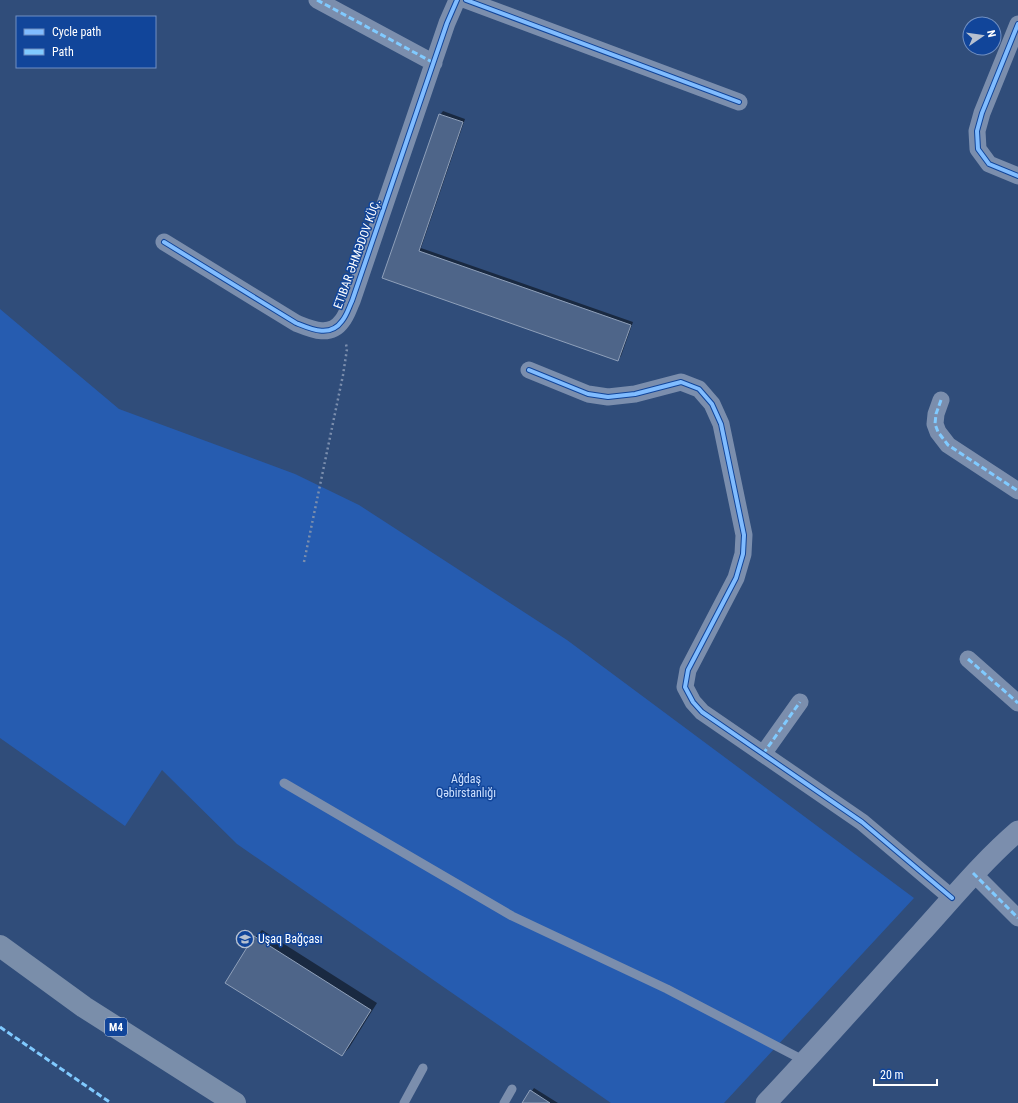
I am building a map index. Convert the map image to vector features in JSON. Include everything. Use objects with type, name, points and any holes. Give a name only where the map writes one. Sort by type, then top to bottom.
[{"type":"highway","name":"M4","points":[[0,946],[84,1007],[235,1103]]},
{"type":"street","points":[[316,0],[434,63]]},
{"type":"street","name":"ETIBAR ƏHMƏDOV KÜÇ.","points":[[164,242],[296,323],[319,332],[332,329],[342,322],[352,301],[447,23],[457,0]]},
{"type":"street","points":[[466,0],[739,102]]},
{"type":"street","points":[[1018,24],[982,113],[977,131],[978,149],[989,164],[1018,176]]},
{"type":"street","points":[[529,370],[588,394],[608,397],[635,394],[681,382],[699,389],[712,404],[721,424],[744,535],[743,554],[736,578],[688,670],[685,687],[693,702],[702,712],[862,822],[952,898]]},
{"type":"street","points":[[941,400],[936,414],[935,424],[938,432],[948,445],[1018,491]]},
{"type":"street","points":[[968,659],[1018,703]]},
{"type":"street","points":[[763,754],[800,702]]},
{"type":"street","points":[[766,1103],[973,874],[1018,831]]},
{"type":"street","points":[[973,874],[1018,918]]},
{"type":"lane","points":[[284,782],[512,916],[667,989],[805,1061]]},
{"type":"lane","points":[[404,1103],[423,1068]]},
{"type":"lane","points":[[504,1103],[512,1089]]},
{"type":"path","points":[[304,562],[343,375],[347,349],[342,322]]},
{"type":"green space","name":"Ağdaş Qəbirstanlığı","points":[[0,309],[119,409],[295,474],[359,505],[567,640],[914,898],[724,1103],[611,1103],[237,844],[162,770],[125,826],[0,738]]},
{"type":"building","points":[[439,114],[463,122],[419,251],[631,325],[618,361],[382,278]]},
{"type":"building","points":[[254,936],[371,1010],[342,1056],[225,983]]},
{"type":"building","points":[[530,1090],[550,1103],[522,1103]]},
{"type":"marked path","points":[[317,0],[434,63]]},
{"type":"marked path","points":[[941,400],[936,414],[935,424],[938,432],[948,445],[1018,491]]},
{"type":"marked path","points":[[968,659],[1018,703]]},
{"type":"marked path","points":[[763,754],[800,702]]},
{"type":"marked path","points":[[973,873],[1018,918]]},
{"type":"marked path","points":[[0,1027],[111,1103]]},
{"type":"cycle path","points":[[164,242],[296,323],[320,331],[326,331],[337,326],[342,321],[352,301],[447,23],[457,0]]},
{"type":"cycle path","points":[[466,0],[739,102]]},
{"type":"cycle path","points":[[1018,24],[982,113],[977,131],[978,149],[989,164],[1018,176]]},
{"type":"cycle path","points":[[529,370],[588,394],[608,397],[635,394],[681,382],[699,389],[712,404],[721,424],[744,535],[743,554],[736,578],[688,670],[685,687],[693,702],[702,712],[862,822],[952,898]]},
{"type":"place","name":"Uşaq Bağçası","points":[[245,939]]}]
